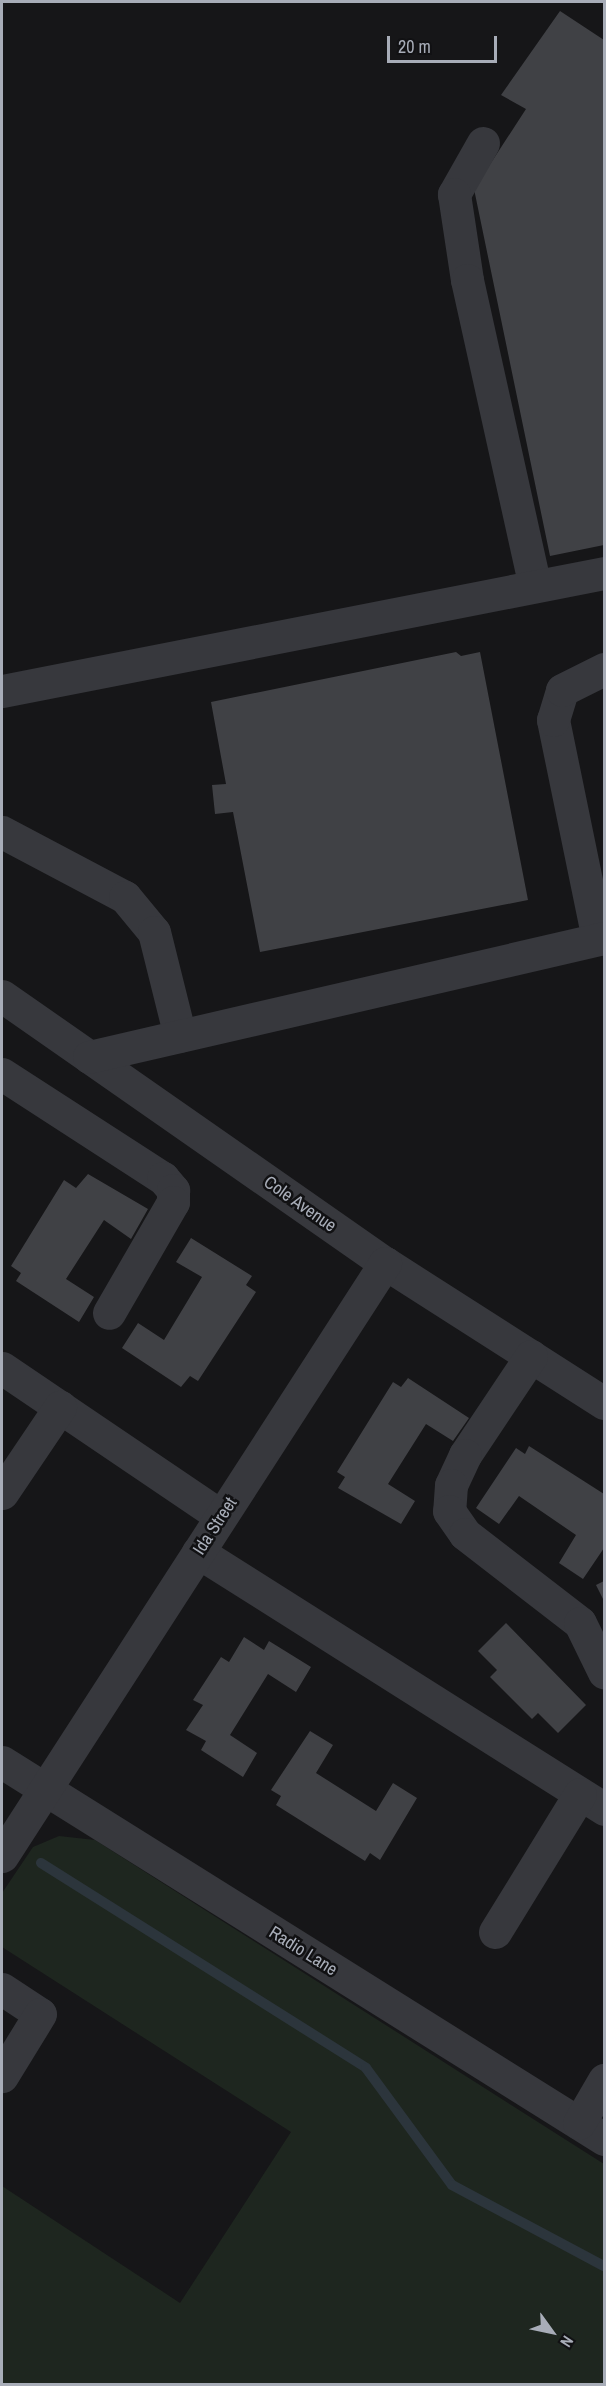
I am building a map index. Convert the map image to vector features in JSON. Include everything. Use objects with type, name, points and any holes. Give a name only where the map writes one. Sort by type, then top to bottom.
[{"type":"street","points":[[483,143],[454,194],[467,280],[534,583]]},
{"type":"street","points":[[2,691],[534,583],[604,573]]},
{"type":"street","points":[[89,1057],[601,939],[553,720],[562,690],[604,669]]},
{"type":"street","points":[[2,832],[125,897],[154,932],[180,1036]]},
{"type":"street","name":"Cole Avenue","points":[[2,996],[385,1263],[604,1403]]},
{"type":"street","points":[[2,1074],[164,1178],[173,1190],[173,1202],[109,1313]]},
{"type":"street","name":"Ida Street","points":[[2,1856],[385,1263]]},
{"type":"street","points":[[531,1356],[465,1455],[451,1485],[449,1511],[465,1534],[580,1623],[604,1672]]},
{"type":"street","points":[[2,1368],[221,1516]]},
{"type":"street","points":[[2,1493],[60,1407]]},
{"type":"street","points":[[198,1552],[592,1802],[495,1932]]},
{"type":"street","name":"Radio Lane","points":[[2,1762],[592,2131]]},
{"type":"street","points":[[2,1989],[40,2014],[2,2076]]},
{"type":"street","points":[[592,2131],[604,2080]]},
{"type":"shaded area","points":[[59,1836],[95,1840],[604,2164],[604,2384],[2,2384],[2,2186],[180,2303],[291,2132],[2,1947],[2,1893],[33,1847]]},
{"type":"building","points":[[560,11],[604,40],[604,545],[550,556],[474,189],[526,109],[501,95]]},
{"type":"building","points":[[456,652],[461,656],[480,652],[528,900],[260,952],[233,812],[215,814],[212,785],[226,784],[211,702]]},
{"type":"building","points":[[88,1174],[148,1209],[131,1239],[104,1220],[66,1279],[94,1297],[79,1322],[16,1281],[21,1273],[11,1266],[64,1180],[76,1188]]},
{"type":"building","points":[[191,1238],[252,1276],[246,1285],[256,1292],[198,1381],[190,1376],[181,1387],[122,1348],[138,1323],[164,1340],[202,1277],[176,1262]]},
{"type":"building","points":[[408,1378],[469,1418],[453,1441],[426,1424],[388,1484],[415,1501],[401,1524],[338,1488],[345,1477],[337,1472],[393,1382],[401,1387]]},
{"type":"building","points":[[529,1446],[604,1494],[604,1548],[583,1579],[559,1563],[576,1535],[519,1496],[499,1524],[476,1508],[516,1448],[525,1454]]},
{"type":"building","points":[[604,1581],[604,1601],[596,1585]]},
{"type":"building","points":[[506,1623],[586,1705],[558,1733],[538,1713],[532,1719],[490,1677],[497,1670],[478,1651]]},
{"type":"building","points":[[244,1637],[264,1650],[269,1641],[311,1667],[296,1692],[268,1674],[230,1735],[257,1753],[243,1777],[201,1750],[206,1741],[186,1730],[203,1705],[193,1700],[221,1657],[229,1662]]},
{"type":"building","points":[[310,1731],[333,1745],[316,1773],[376,1811],[393,1783],[417,1798],[380,1860],[370,1853],[365,1861],[276,1805],[281,1796],[271,1790]]},
{"type":"waterway","points":[[41,1863],[366,2068],[452,2185],[604,2266]]}]
